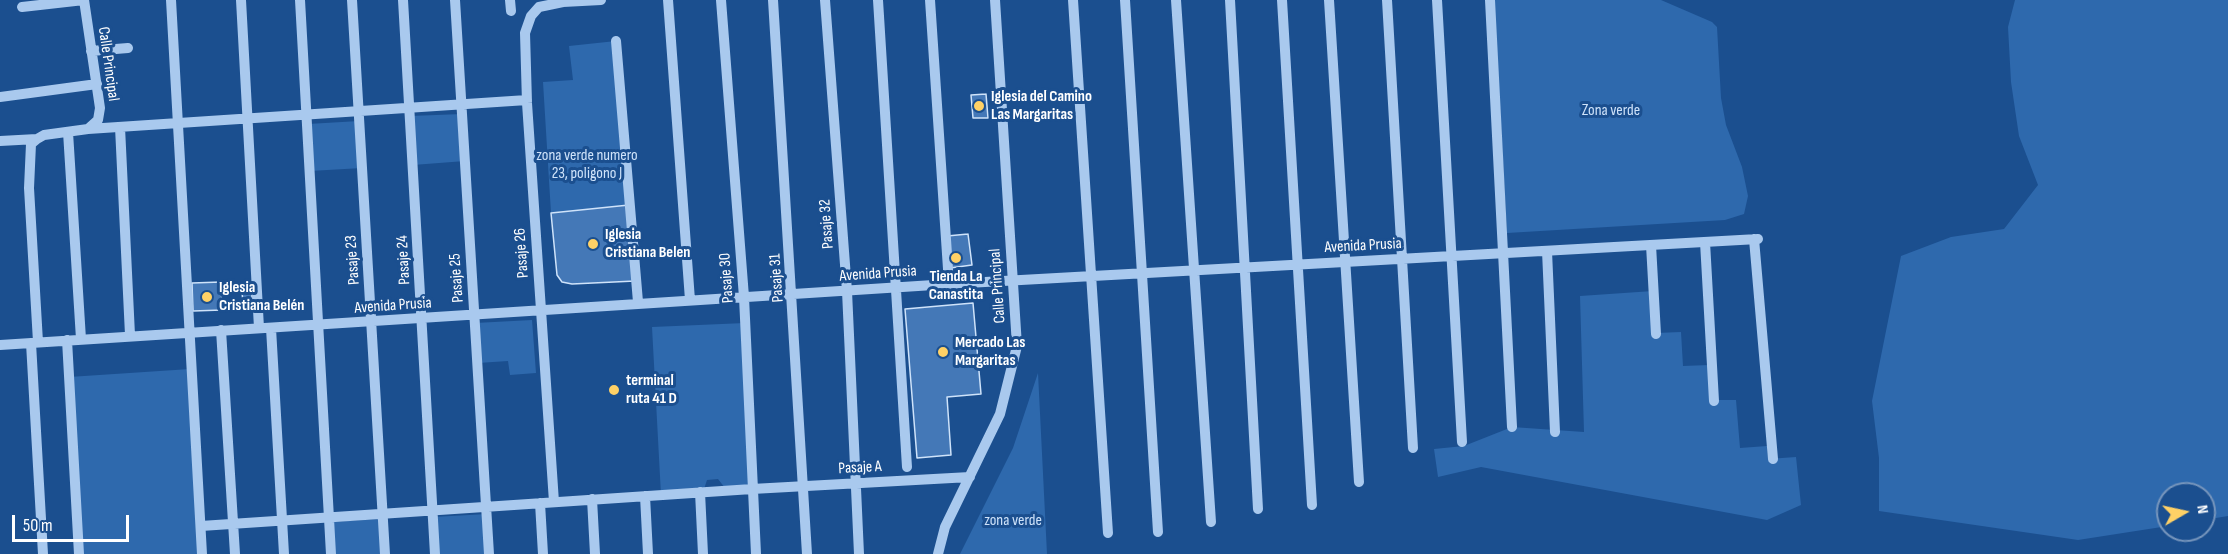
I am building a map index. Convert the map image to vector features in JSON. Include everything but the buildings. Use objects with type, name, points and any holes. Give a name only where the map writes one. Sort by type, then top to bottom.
[{"type":"street","points":[[22,7],[84,0]]},
{"type":"street","name":"Calle Principal","points":[[84,0],[100,108],[98,120],[88,129]]},
{"type":"street","points":[[171,0],[202,554]]},
{"type":"street","points":[[241,0],[259,328]]},
{"type":"street","points":[[300,0],[331,554]]},
{"type":"street","name":"Pasaje 23","points":[[351,0],[385,554]]},
{"type":"street","name":"Pasaje 24","points":[[403,0],[435,554]]},
{"type":"street","name":"Pasaje 25","points":[[455,0],[489,554]]},
{"type":"street","points":[[563,1],[601,0]]},
{"type":"street","points":[[668,0],[690,300]]},
{"type":"street","name":"Pasaje 30","points":[[721,0],[744,297],[756,554]]},
{"type":"street","name":"Pasaje 31","points":[[773,0],[793,294],[807,554]]},
{"type":"street","name":"Pasaje 32","points":[[825,0],[847,291],[859,554]]},
{"type":"street","points":[[878,0],[907,467]]},
{"type":"street","points":[[930,0],[949,284]]},
{"type":"street","name":"Calle Principal","points":[[938,554],[945,527],[970,477],[978,455],[1000,414],[1017,346],[995,0]]},
{"type":"street","points":[[1073,0],[1108,533]]},
{"type":"street","points":[[1125,0],[1158,532]]},
{"type":"street","points":[[1176,0],[1211,522]]},
{"type":"street","points":[[1230,0],[1258,509]]},
{"type":"street","points":[[1282,0],[1312,505]]},
{"type":"street","points":[[1329,0],[1359,482]]},
{"type":"street","points":[[1387,0],[1404,259],[1413,448]]},
{"type":"street","points":[[1437,0],[1462,442]]},
{"type":"street","points":[[1490,0],[1512,427]]},
{"type":"street","name":"Pasaje 26","points":[[554,502],[527,100],[525,33],[531,16],[539,7],[563,1]]},
{"type":"street","points":[[616,41],[638,302]]},
{"type":"street","points":[[92,51],[128,48]]},
{"type":"street","points":[[0,97],[97,84]]},
{"type":"street","points":[[43,554],[29,188],[31,144],[44,135],[88,129],[527,100]]},
{"type":"street","points":[[120,127],[130,335]]},
{"type":"street","points":[[68,132],[81,339]]},
{"type":"street","points":[[0,141],[38,139]]},
{"type":"street","name":"Avenida Prusia","points":[[0,345],[189,331],[319,326],[638,302],[1756,239],[1773,459]]},
{"type":"street","points":[[1705,242],[1714,401]]},
{"type":"street","points":[[1651,245],[1656,334]]},
{"type":"street","points":[[1547,251],[1556,432]]},
{"type":"street","points":[[271,328],[284,554]]},
{"type":"street","points":[[221,330],[235,554]]},
{"type":"street","points":[[67,340],[79,554]]},
{"type":"street","name":"Pasaje A","points":[[201,526],[700,492],[970,477]]},
{"type":"street","points":[[700,492],[704,554]]},
{"type":"street","points":[[645,496],[648,554]]},
{"type":"street","points":[[592,499],[595,554]]},
{"type":"street","points":[[540,503],[543,554]]},
{"type":"green space","name":"Zona verde","points":[[1494,0],[1661,0],[1712,22],[1717,27],[1721,98],[1726,125],[1742,167],[1748,196],[1744,214],[1725,220],[1507,233]]},
{"type":"green space","points":[[2015,0],[2228,0],[2228,516],[2216,518],[2216,482],[2156,482],[2156,528],[2078,540],[1879,511],[1879,458],[1872,401],[1901,256],[1951,237],[2004,229],[2038,185],[2019,136],[2011,82],[2008,27]]},
{"type":"green space","name":"zona verde numero 23, poligono J","points":[[616,41],[629,205],[551,213],[543,82],[573,80],[569,46]]},
{"type":"green space","points":[[462,114],[465,161],[413,165],[410,116]]},
{"type":"green space","points":[[359,121],[362,168],[310,171],[308,124]]},
{"type":"green space","points":[[1653,291],[1656,333],[1681,332],[1683,366],[1709,365],[1711,400],[1736,400],[1740,448],[1767,446],[1768,459],[1796,457],[1801,505],[1767,520],[1481,467],[1438,477],[1434,449],[1464,446],[1512,427],[1584,432],[1580,296]]},
{"type":"green space","points":[[532,320],[536,373],[510,375],[508,361],[478,363],[475,323]]},
{"type":"green space","points":[[745,323],[752,489],[725,488],[718,479],[707,480],[704,489],[661,495],[652,327]]},
{"type":"green space","points":[[190,369],[203,554],[79,554],[69,377]]},
{"type":"green space","name":"zona verde","points":[[1038,373],[1047,554],[960,554],[1013,448]]},
{"type":"green space","points":[[487,514],[489,554],[435,554],[433,517]]},
{"type":"green space","points":[[383,519],[385,554],[331,554],[330,522]]},
{"type":"place","name":"Iglesia del Camino Las Margaritas","points":[[979,106]]},
{"type":"place","name":"Iglesia Cristiana Belen","points":[[593,244]]},
{"type":"place","name":"Tienda La Canastita","points":[[956,258]]},
{"type":"place","name":"Iglesia Cristiana Belén","points":[[207,297]]},
{"type":"place","name":"Mercado Las Margaritas","points":[[943,352]]},
{"type":"place","name":"terminal ruta 41 D","points":[[614,390]]}]
